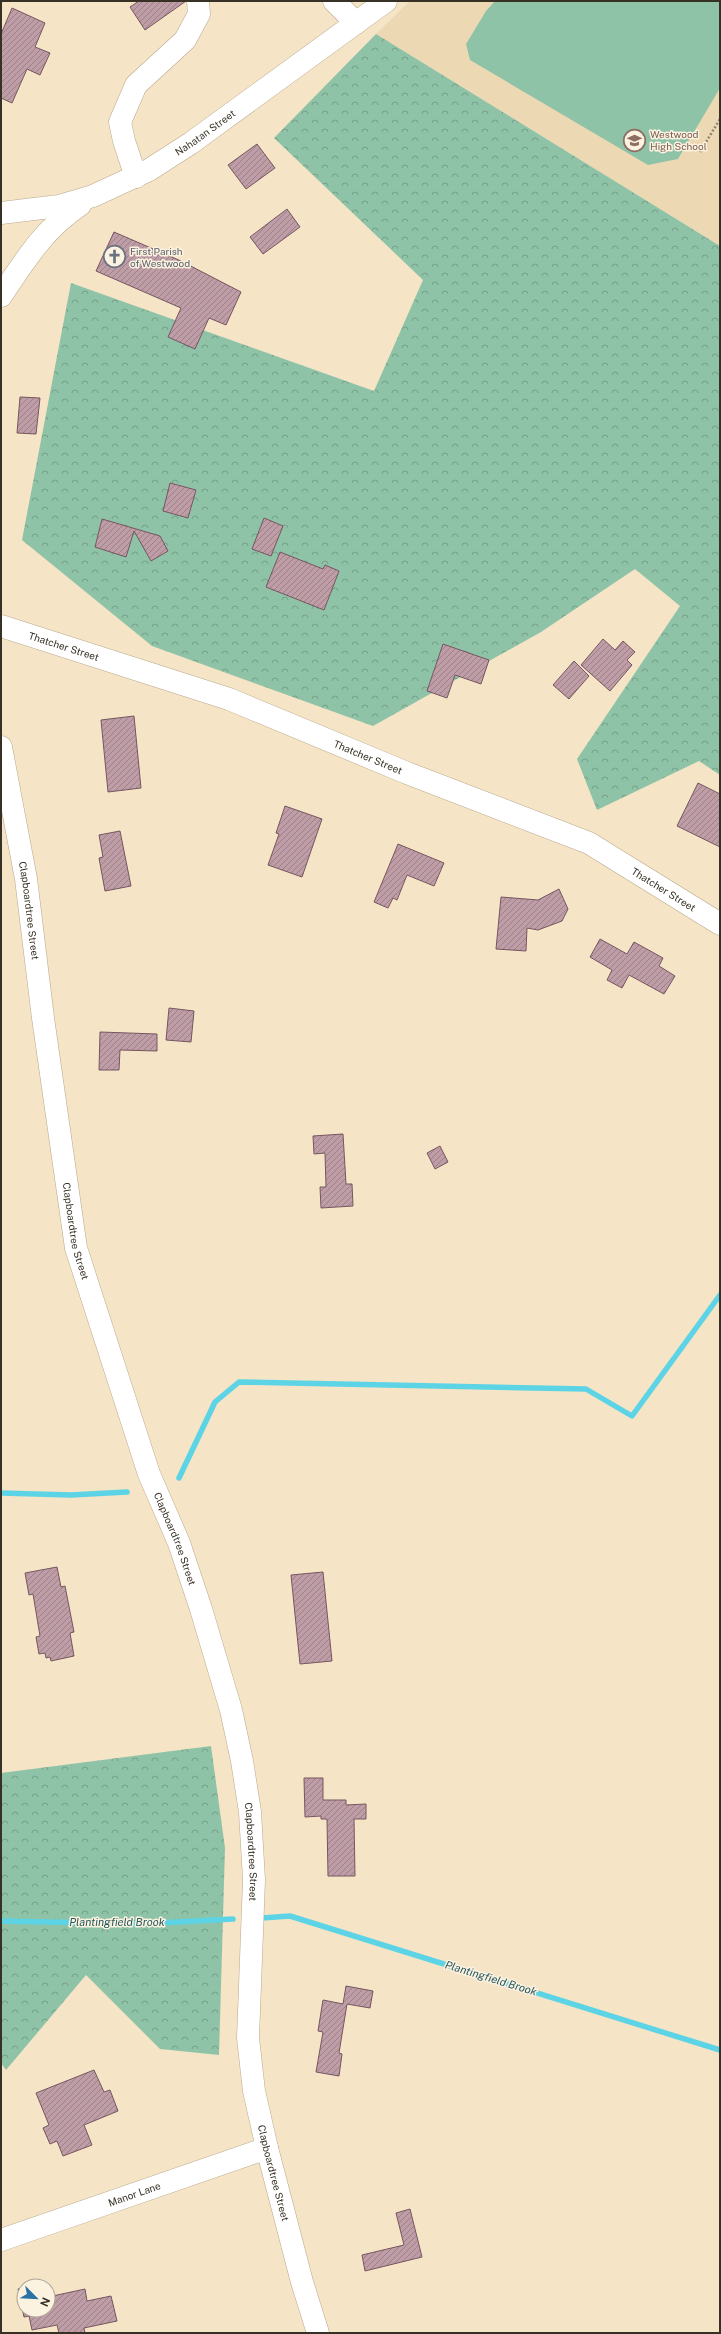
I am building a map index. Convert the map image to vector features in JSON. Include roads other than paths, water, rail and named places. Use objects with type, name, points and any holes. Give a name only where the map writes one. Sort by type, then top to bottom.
[{"type":"main road","points":[[136,177],[124,141],[120,122],[136,85],[185,40],[199,14],[198,1]]},
{"type":"main road","points":[[334,1],[356,23]]},
{"type":"main road","name":"Nahatan Street","points":[[1,213],[59,206],[93,196],[136,177],[191,143],[386,1]]},
{"type":"main road","points":[[1,296],[44,234],[61,218],[93,196]]},
{"type":"main road","name":"Thatcher Street","points":[[1,626],[229,699],[407,773],[589,843],[720,924]]},
{"type":"main road","name":"Clapboardtree Street","points":[[1,747],[26,879],[43,1018],[76,1248],[149,1474],[179,1543],[201,1609],[231,1710],[242,1761],[250,1812],[254,1880],[248,2038],[254,2091],[267,2148],[302,2282],[318,2333]]},
{"type":"main road","name":"Manor Lane","points":[[1,2240],[267,2148]]},
{"type":"waterway","points":[[179,1478],[215,1402],[239,1382],[586,1389],[632,1416],[720,1295]]},
{"type":"waterway","points":[[1,1493],[71,1495],[127,1492]]},
{"type":"waterway","name":"Plantingfield Brook","points":[[262,1918],[290,1916],[720,2050]]},
{"type":"waterway","name":"Plantingfield Brook","points":[[1,1921],[140,1924],[233,1919]]},
{"type":"place","name":"Westwood High School","points":[[634,140]]},
{"type":"place","name":"First Parish of Westwood","points":[[114,257]]}]
